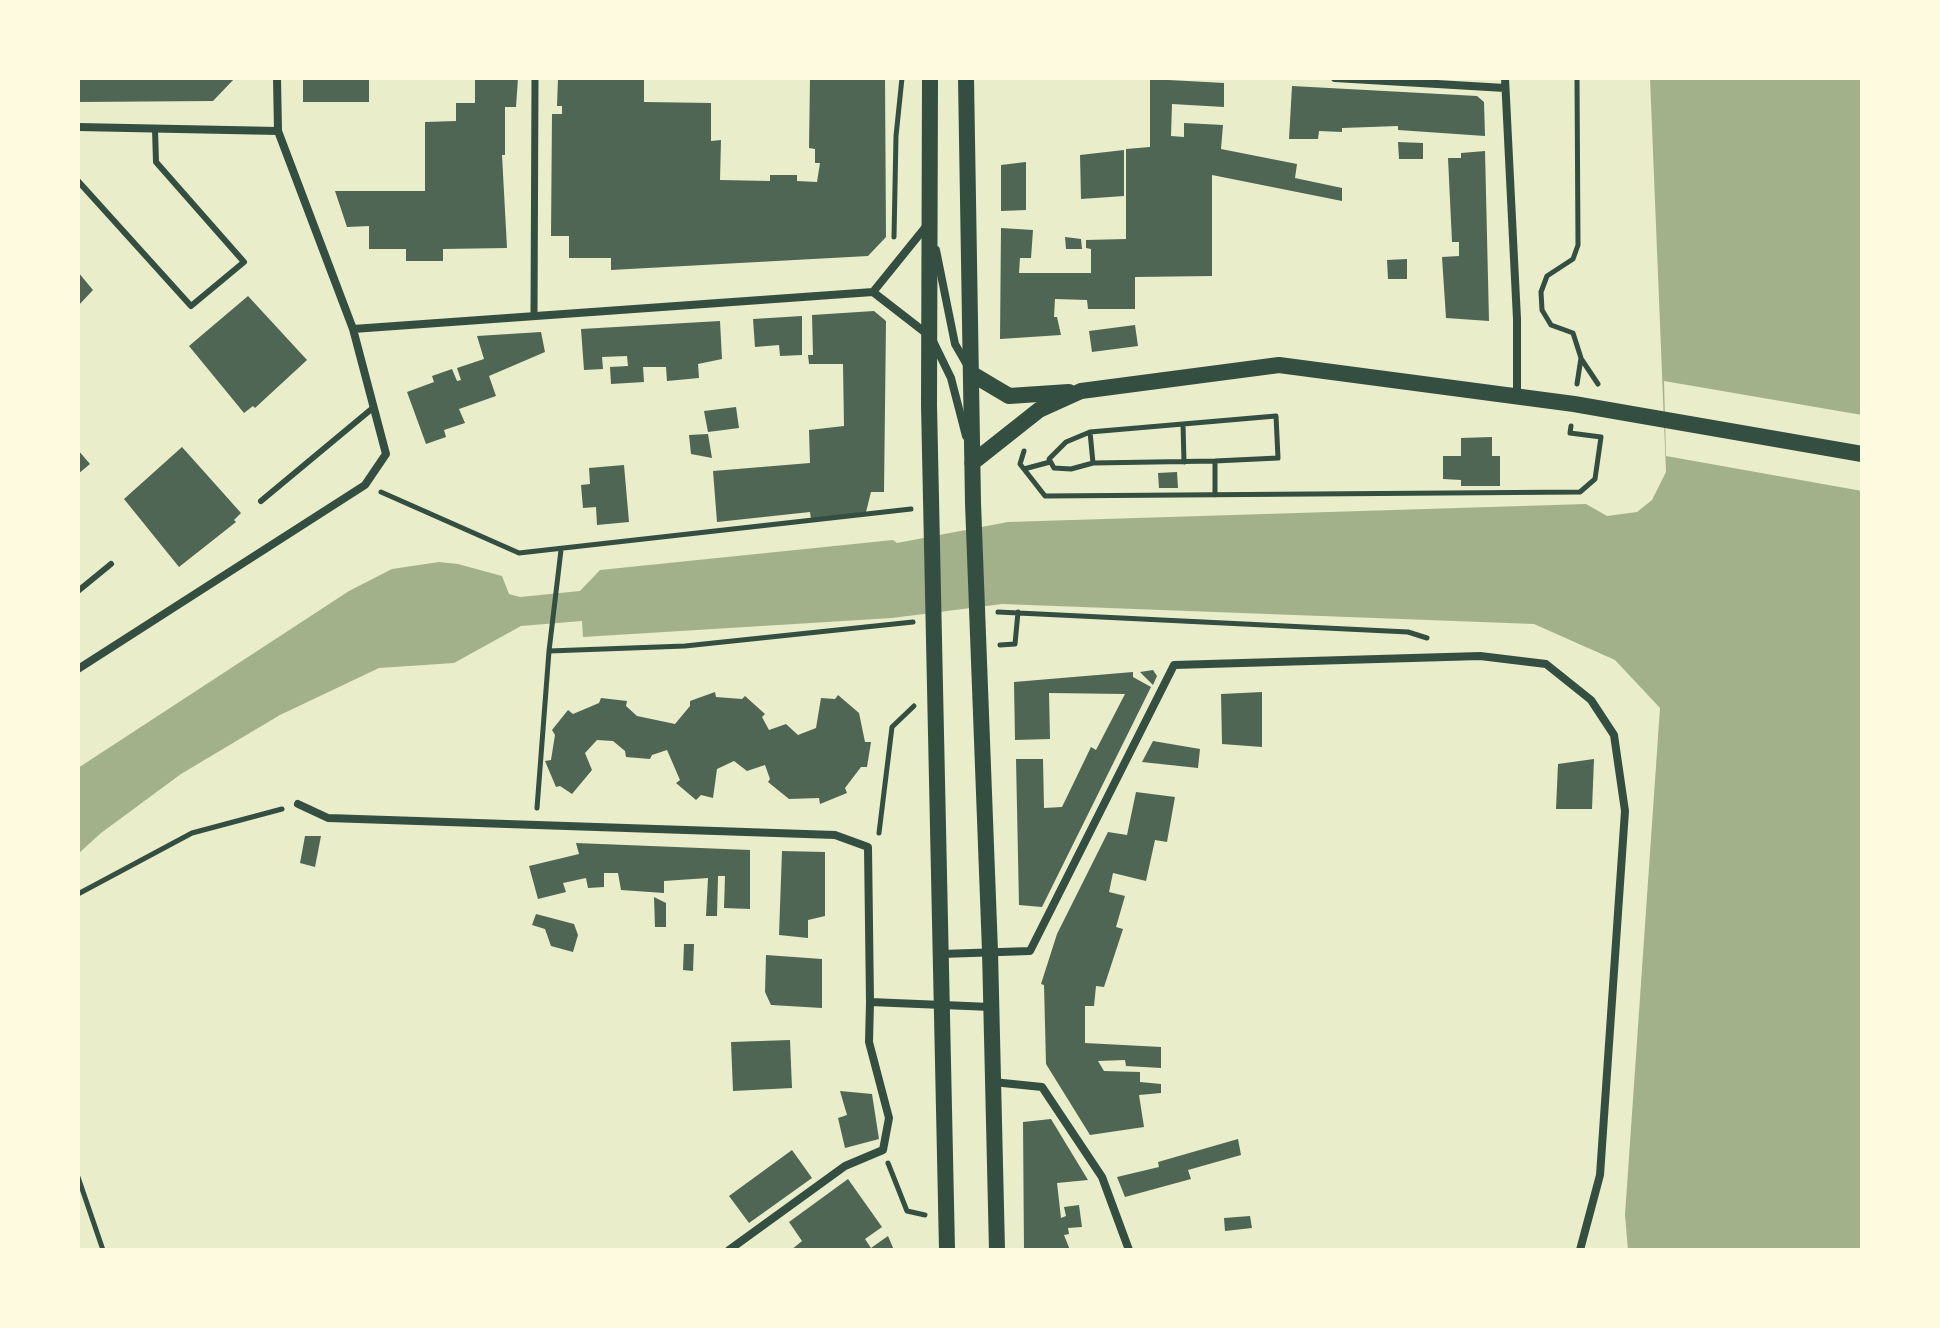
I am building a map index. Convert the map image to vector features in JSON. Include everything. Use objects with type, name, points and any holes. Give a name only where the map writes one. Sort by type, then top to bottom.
[{"type":"main road","points":[[930,78],[932,507],[947,1250]]},
{"type":"main road","points":[[966,78],[973,503],[990,951],[997,1250]]},
{"type":"main road","points":[[972,374],[1009,396],[1081,391],[1279,365],[1517,395],[1862,454]]},
{"type":"main road","points":[[972,463],[1039,410],[1081,391]]},
{"type":"street","points":[[78,669],[365,485],[386,454],[353,329],[278,131],[277,78]]},
{"type":"street","points":[[534,316],[535,78]]},
{"type":"street","points":[[1335,78],[1505,83],[1517,319],[1517,395]]},
{"type":"street","points":[[78,127],[278,131]]},
{"type":"street","points":[[873,292],[930,222]]},
{"type":"street","points":[[930,222],[955,344],[972,374]]},
{"type":"street","points":[[353,329],[873,292],[931,337],[951,378],[972,463]]},
{"type":"street","points":[[942,954],[1030,951],[1174,665],[1480,656],[1546,664],[1591,700],[1614,735],[1625,811],[1600,1175],[1580,1250]]},
{"type":"street","points":[[298,804],[328,818],[835,835],[868,847],[869,1042],[889,1118],[883,1150],[845,1166],[729,1250]]},
{"type":"street","points":[[870,1002],[991,1007]]},
{"type":"street","points":[[993,1082],[1042,1087],[1102,1177],[1129,1250]]},
{"type":"lane","points":[[78,181],[191,306],[244,262],[156,162],[155,129]]},
{"type":"lane","points":[[261,501],[374,407]]},
{"type":"lane","points":[[78,591],[111,564]]},
{"type":"path","points":[[893,243],[902,78]]},
{"type":"path","points":[[1577,78],[1578,245],[1573,259],[1547,276],[1541,292],[1542,310],[1551,325],[1573,333],[1593,382],[1604,387]]},
{"type":"path","points":[[1016,429],[1026,447],[1020,464],[1045,496],[1580,492],[1595,479],[1601,437],[1570,433],[1581,358]]},
{"type":"path","points":[[1276,416],[1278,458],[1093,463],[1071,469],[1054,468],[1049,459],[1066,442],[1090,432],[1183,424],[1276,416]]},
{"type":"path","points":[[1183,424],[1184,462]]},
{"type":"path","points":[[1090,432],[1093,463]]},
{"type":"path","points":[[1215,461],[1215,495]]},
{"type":"path","points":[[1024,469],[1050,462]]},
{"type":"path","points":[[365,485],[519,553],[932,507]]},
{"type":"path","points":[[536,825],[554,592],[561,550]]},
{"type":"path","points":[[980,646],[1015,644],[1018,612]]},
{"type":"path","points":[[986,614],[1018,612],[1408,632],[1437,642]]},
{"type":"path","points":[[549,651],[685,646],[923,620]]},
{"type":"path","points":[[868,847],[879,841],[892,727],[910,706],[936,705]]},
{"type":"path","points":[[78,894],[192,833],[298,804]]},
{"type":"path","points":[[883,1150],[907,1211],[946,1220]]},
{"type":"path","points":[[78,1177],[103,1250]]},
{"type":"shaded area","points":[[1650,78],[1862,78],[1862,1250],[1628,1250],[1625,1215],[1660,708],[1615,660],[1534,624],[1002,604],[892,618],[583,637],[582,621],[521,626],[454,663],[379,668],[280,715],[181,774],[101,833],[78,854],[78,768],[349,591],[392,569],[439,562],[458,564],[502,576],[509,594],[520,597],[580,591],[600,570],[893,540],[897,543],[1008,522],[1586,504],[1607,516],[1637,512],[1652,500],[1666,472]]},
{"type":"pier","points":[[1664,381],[1862,415],[1862,491],[1666,456]]},
{"type":"building","points":[[78,78],[235,78],[213,101],[78,102]]},
{"type":"building","points":[[303,78],[369,78],[369,102],[303,102]]},
{"type":"building","points":[[475,78],[518,78],[516,107],[505,107],[505,155],[502,155],[507,248],[443,249],[443,261],[406,261],[406,249],[369,249],[369,226],[347,227],[335,191],[425,191],[425,122],[456,121],[456,103],[475,103]]},
{"type":"building","points":[[558,78],[644,78],[644,102],[711,103],[711,141],[721,140],[720,180],[770,181],[770,175],[797,175],[797,181],[817,182],[820,163],[815,163],[815,149],[809,148],[810,78],[885,78],[886,237],[868,256],[611,270],[611,258],[569,258],[569,236],[551,236],[552,114],[562,114],[562,106],[557,106]]},
{"type":"building","points":[[1150,79],[1224,83],[1224,107],[1172,104],[1171,136],[1184,137],[1184,123],[1223,125],[1221,149],[1297,164],[1295,178],[1342,188],[1342,201],[1212,175],[1212,276],[1135,277],[1135,309],[1088,309],[1087,300],[1055,299],[1054,317],[1057,317],[1061,335],[1000,339],[1001,228],[1033,230],[1031,258],[1020,258],[1019,273],[1091,273],[1091,249],[1086,248],[1086,240],[1126,239],[1126,149],[1150,147]]},
{"type":"building","points":[[1292,86],[1477,96],[1484,102],[1485,136],[1398,130],[1398,126],[1342,128],[1342,132],[1319,131],[1318,139],[1289,139]]},
{"type":"building","points":[[1398,142],[1423,143],[1423,159],[1399,159]]},
{"type":"building","points":[[1124,150],[1124,196],[1081,199],[1080,155]]},
{"type":"building","points":[[1485,151],[1489,321],[1446,318],[1442,257],[1459,256],[1459,242],[1452,242],[1448,158],[1461,158],[1461,153]]},
{"type":"building","points":[[1026,162],[1026,210],[1001,211],[1001,165]]},
{"type":"building","points":[[1065,237],[1081,239],[1082,249],[1066,249]]},
{"type":"building","points":[[1407,259],[1407,279],[1388,279],[1387,260]]},
{"type":"building","points":[[78,272],[93,290],[78,306]]},
{"type":"building","points":[[248,296],[307,360],[255,408],[253,406],[244,413],[189,346]]},
{"type":"building","points":[[874,311],[886,321],[884,492],[871,492],[866,512],[811,519],[810,512],[717,522],[713,471],[810,463],[809,430],[844,426],[843,364],[809,364],[808,355],[813,355],[812,315]]},
{"type":"building","points":[[802,316],[802,355],[780,356],[779,345],[755,347],[753,319]]},
{"type":"building","points":[[720,321],[722,359],[698,364],[699,378],[667,381],[666,367],[643,367],[644,382],[611,384],[610,367],[628,366],[627,356],[602,357],[603,369],[584,370],[581,329]]},
{"type":"building","points":[[1135,325],[1138,346],[1092,352],[1089,331]]},
{"type":"building","points":[[541,332],[545,352],[489,376],[496,396],[459,409],[465,423],[444,430],[446,437],[426,444],[407,392],[434,382],[432,376],[452,369],[457,381],[461,380],[457,368],[484,359],[477,336]]},
{"type":"building","points":[[736,407],[739,428],[708,432],[704,411]]},
{"type":"building","points":[[708,434],[712,458],[691,454],[689,435]]},
{"type":"building","points":[[1492,437],[1492,456],[1500,456],[1500,486],[1461,486],[1461,480],[1443,479],[1443,456],[1461,456],[1461,438]]},
{"type":"building","points":[[182,447],[241,513],[234,520],[236,522],[179,567],[124,499]]},
{"type":"building","points":[[78,450],[90,464],[78,474]]},
{"type":"building","points":[[624,465],[629,522],[597,525],[596,507],[583,508],[581,485],[590,484],[589,468]]},
{"type":"building","points":[[1177,472],[1178,488],[1159,488],[1158,473]]},
{"type":"building","points":[[1153,670],[1157,676],[1153,685],[1140,672]]},
{"type":"building","points":[[1133,672],[1133,677],[1151,687],[1042,907],[1019,905],[1016,759],[1043,759],[1044,808],[1062,807],[1091,747],[1096,750],[1125,694],[1049,693],[1050,739],[1015,740],[1014,682]]},
{"type":"building","points":[[715,692],[716,697],[742,699],[745,696],[765,714],[762,717],[769,730],[786,724],[798,735],[816,728],[821,698],[835,699],[838,695],[859,713],[865,742],[871,742],[867,767],[861,767],[845,788],[847,793],[820,804],[819,798],[789,799],[768,782],[770,779],[765,765],[747,771],[734,761],[717,769],[713,798],[701,795],[696,800],[676,783],[680,780],[667,750],[652,755],[650,759],[626,757],[625,751],[613,741],[597,740],[585,753],[592,770],[572,794],[560,786],[556,787],[545,761],[551,760],[555,735],[552,730],[568,710],[573,714],[599,703],[601,698],[627,701],[626,706],[637,716],[675,724],[690,706],[690,701]]},
{"type":"building","points":[[1262,692],[1262,747],[1222,744],[1221,694]]},
{"type":"building","points":[[1153,741],[1200,749],[1198,768],[1142,762]]},
{"type":"building","points":[[1594,759],[1592,809],[1556,809],[1558,764]]},
{"type":"building","points":[[1136,792],[1175,797],[1167,842],[1155,840],[1146,881],[1113,873],[1109,892],[1125,896],[1116,927],[1123,929],[1104,987],[1096,986],[1094,1006],[1085,1006],[1085,1043],[1161,1047],[1161,1068],[1126,1066],[1125,1060],[1098,1061],[1104,1071],[1140,1072],[1140,1082],[1161,1084],[1161,1093],[1139,1095],[1144,1127],[1090,1135],[1046,1064],[1044,985],[1041,984],[1057,934],[1108,832],[1127,835]]},
{"type":"building","points":[[305,836],[321,836],[315,867],[300,863]]},
{"type":"building","points":[[576,843],[750,850],[750,909],[724,908],[725,876],[718,876],[717,916],[706,916],[708,878],[664,881],[664,893],[621,890],[618,873],[604,873],[604,887],[588,888],[586,878],[563,883],[566,892],[538,899],[529,866],[579,854]]},
{"type":"building","points":[[782,851],[825,852],[825,916],[808,920],[808,938],[779,935]]},
{"type":"building","points":[[654,897],[666,903],[666,927],[655,927]]},
{"type":"building","points":[[536,914],[574,924],[578,935],[573,952],[551,946],[545,929],[532,925]]},
{"type":"building","points":[[684,944],[694,944],[693,971],[683,970]]},
{"type":"building","points":[[766,955],[822,959],[822,1008],[771,1005],[765,992]]},
{"type":"building","points":[[790,1040],[792,1088],[733,1091],[731,1042]]},
{"type":"building","points":[[840,1091],[872,1094],[879,1139],[845,1148],[838,1118],[847,1115]]},
{"type":"building","points":[[1051,1119],[1088,1180],[1057,1183],[1061,1218],[1066,1216],[1064,1207],[1079,1205],[1082,1227],[1068,1228],[1069,1234],[1064,1235],[1070,1250],[1024,1250],[1023,1122]]},
{"type":"building","points":[[1238,1139],[1241,1155],[1188,1170],[1191,1179],[1125,1197],[1117,1177],[1159,1167],[1158,1162]]},
{"type":"building","points":[[792,1150],[812,1178],[749,1223],[729,1196]]},
{"type":"building","points":[[848,1179],[882,1227],[865,1239],[871,1248],[888,1236],[894,1250],[791,1250],[802,1241],[789,1222]]},
{"type":"building","points":[[1250,1216],[1252,1228],[1225,1231],[1224,1218]]}]
